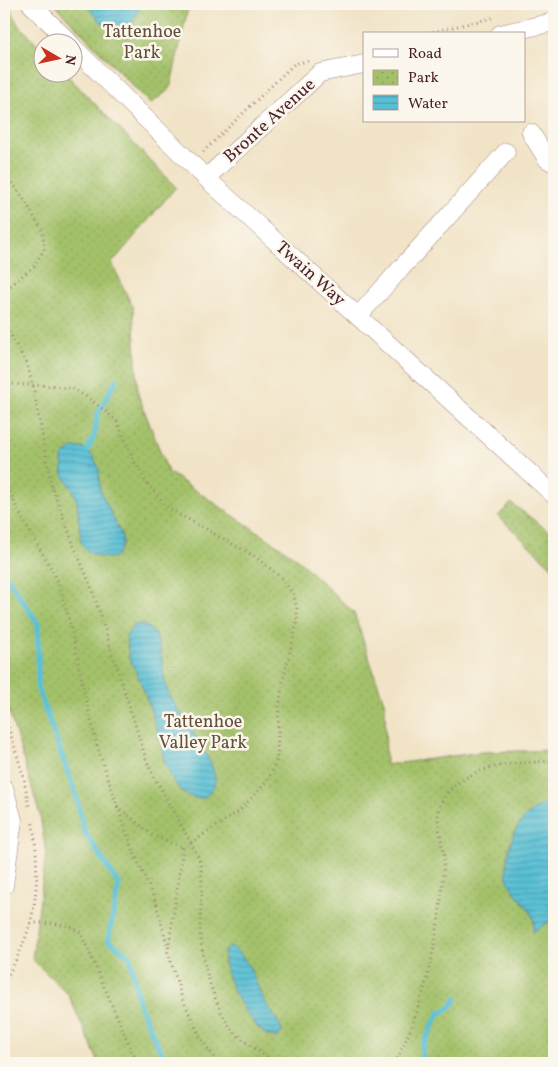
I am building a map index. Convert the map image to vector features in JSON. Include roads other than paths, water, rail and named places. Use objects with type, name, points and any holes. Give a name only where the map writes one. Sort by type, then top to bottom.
[{"type":"street","points":[[31,4],[58,32]]},
{"type":"street","points":[[498,25],[554,22]]},
{"type":"street","name":"Twain Way","points":[[82,56],[206,178],[554,495]]},
{"type":"street","name":"Bronte Avenue","points":[[206,178],[320,73],[363,64]]},
{"type":"street","points":[[531,133],[546,159],[554,163]]},
{"type":"street","points":[[358,316],[506,152]]},
{"type":"street","points":[[4,788],[13,820],[4,886]]},
{"type":"water","points":[[84,4],[142,4],[124,36],[118,35],[107,28]]},
{"type":"water","points":[[72,448],[83,448],[93,456],[99,469],[100,490],[122,536],[122,545],[117,555],[112,558],[99,557],[87,551],[81,542],[77,502],[73,490],[63,475],[62,457]]},
{"type":"water","points":[[142,624],[152,630],[155,635],[160,649],[166,686],[177,708],[208,757],[213,769],[214,785],[204,798],[195,798],[183,793],[173,780],[164,761],[160,739],[148,702],[129,658],[126,636],[134,625]]},
{"type":"water","points":[[554,799],[554,922],[547,923],[533,932],[534,921],[532,916],[509,884],[507,878],[508,855],[510,844],[523,820],[536,808]]},
{"type":"water","points":[[230,946],[247,962],[263,998],[280,1026],[282,1031],[278,1037],[270,1036],[263,1032],[254,1023],[238,998],[226,971],[224,960],[225,951]]},
{"type":"waterway","points":[[87,451],[95,433],[97,415],[116,380]]},
{"type":"waterway","points":[[4,572],[38,624],[38,689],[76,795],[84,831],[119,885],[108,940],[130,956],[139,1004],[166,1063]]},
{"type":"waterway","points":[[423,1063],[422,1047],[439,1013],[450,1008],[456,999]]},
{"type":"park label","name":"Tattenhoe Park","points":[[142,41]]},
{"type":"park label","name":"Tattenhoe Valley Park","points":[[203,731]]}]
